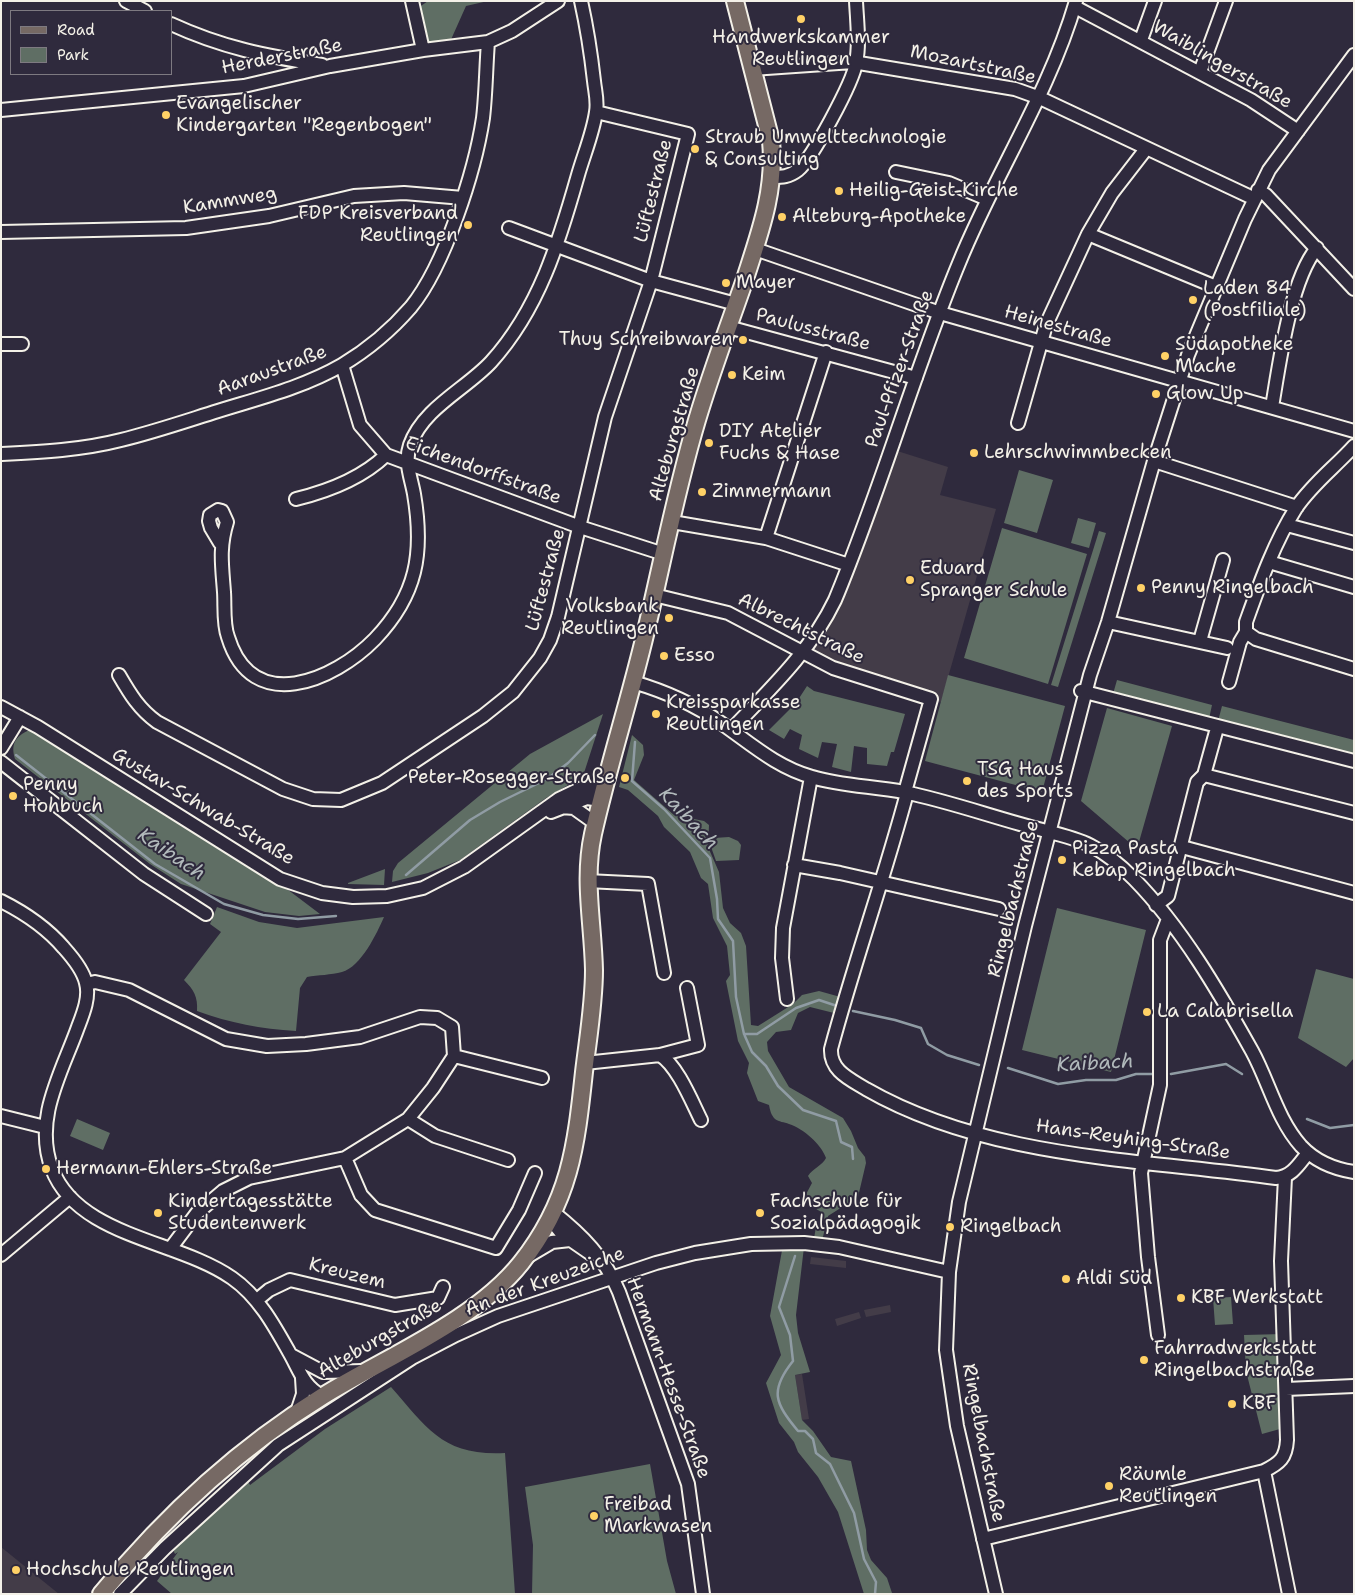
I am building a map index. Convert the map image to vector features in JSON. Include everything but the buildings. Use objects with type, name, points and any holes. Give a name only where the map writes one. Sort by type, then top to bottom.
[{"type":"main road","name":"Alteburgstraße","points":[[101,1594],[151,1536],[193,1494],[233,1459],[297,1412],[363,1371],[463,1314],[499,1286],[519,1265],[552,1216],[568,1175],[576,1143],[585,1063],[594,974],[587,881],[595,823],[633,682],[696,422],[765,218],[772,176],[771,141],[735,1]]},
{"type":"street","points":[[126,1],[143,10]]},
{"type":"street","points":[[412,1],[424,50]]},
{"type":"street","name":"Herderstraße","points":[[1,110],[244,86],[330,66],[424,50],[488,42],[512,31],[558,1]]},
{"type":"street","points":[[220,543],[227,636],[235,656],[251,672],[267,681],[286,685],[305,683],[330,672],[374,640],[402,603],[416,572],[419,534],[407,463],[410,445],[422,424],[491,361],[520,324],[558,248],[596,112],[591,45],[581,1]]},
{"type":"street","points":[[772,176],[785,177],[792,174],[805,163],[845,93],[856,62],[858,38],[856,1]]},
{"type":"street","points":[[1141,40],[1155,1]]},
{"type":"street","points":[[1200,72],[1226,1]]},
{"type":"street","name":"Waiblingerstraße","points":[[1075,4],[1266,108],[1298,131]]},
{"type":"street","name":"Paul-Pfizer-Straße","points":[[731,730],[803,654],[829,614],[849,565],[962,256],[987,199],[1040,98],[1075,4]]},
{"type":"street","points":[[172,24],[206,40],[264,56],[330,66]]},
{"type":"street","name":"Aaraustraße","points":[[1,454],[44,452],[119,441],[292,388],[342,365],[380,338],[412,306],[440,259],[463,198],[482,118],[488,42]]},
{"type":"street","name":"Ringelbachstraße","points":[[996,1594],[959,1435],[946,1350],[949,1272],[959,1202],[1083,691],[1108,622],[1154,462],[1180,381],[1216,287],[1256,194],[1272,165],[1354,55]]},
{"type":"street","name":"Mozartstraße","points":[[752,69],[856,62],[1015,89],[1040,98],[1146,148],[1256,194],[1266,194],[1352,283]]},
{"type":"street","name":"Lüftestraße","points":[[119,675],[132,698],[144,712],[157,722],[283,789],[313,799],[340,800],[382,783],[398,773],[483,716],[513,692],[528,676],[550,640],[580,527],[605,417],[651,281],[688,134],[596,112]]},
{"type":"street","points":[[1018,423],[1046,325],[1088,234],[1112,193],[1146,148]]},
{"type":"street","points":[[896,172],[949,183],[987,199]]},
{"type":"street","name":"Kammweg","points":[[1,232],[186,228],[269,216],[354,196],[404,193],[463,198]]},
{"type":"street","points":[[509,228],[558,248],[651,281],[736,304]]},
{"type":"street","points":[[1088,234],[1216,287]]},
{"type":"street","points":[[1272,407],[1287,326],[1303,275],[1317,248]]},
{"type":"street","name":"Heinestraße","points":[[755,249],[940,313],[1354,431]]},
{"type":"street","name":"Paulusstraße","points":[[728,327],[826,352],[916,378]]},
{"type":"street","points":[[1,344],[22,344]]},
{"type":"street","points":[[766,538],[826,352]]},
{"type":"street","name":"Eichendorffstraße","points":[[342,365],[360,425],[386,455],[580,527],[664,554]]},
{"type":"street","points":[[1228,682],[1240,642],[1246,632],[1246,622],[1269,562],[1287,525],[1297,507],[1314,485],[1354,446]]},
{"type":"street","points":[[296,499],[354,479],[375,466],[386,455]]},
{"type":"street","points":[[1154,462],[1297,507]]},
{"type":"street","points":[[672,522],[766,538],[849,565]]},
{"type":"street","points":[[1287,525],[1354,543]]},
{"type":"street","points":[[1200,641],[1223,560]]},
{"type":"street","points":[[1269,562],[1354,587]]},
{"type":"street","name":"Albrechtstraße","points":[[654,595],[728,613],[803,654],[852,676],[931,699],[906,792]]},
{"type":"street","points":[[1108,622],[1227,648]]},
{"type":"street","points":[[1246,632],[1256,639],[1354,670]]},
{"type":"street","points":[[633,682],[667,692],[731,730],[770,759],[811,777],[906,792],[1079,838],[1096,847],[1134,879],[1168,920],[1232,1016],[1253,1054],[1280,1113],[1299,1144],[1308,1153],[1335,1169],[1354,1172]]},
{"type":"street","points":[[1083,691],[1354,761]]},
{"type":"street","name":"Gustav-Schwab-Straße","points":[[1,707],[280,879],[322,893],[353,897],[388,896],[423,888],[464,867],[544,808],[577,790],[589,787],[602,795]]},
{"type":"street","points":[[1,748],[20,717]]},
{"type":"street","points":[[1156,905],[1168,896],[1182,848],[1197,782],[1204,775],[1217,728]]},
{"type":"street","points":[[1,762],[144,874],[206,914]]},
{"type":"street","points":[[1204,775],[1354,812]]},
{"type":"street","points":[[787,999],[781,942],[811,777]]},
{"type":"street","points":[[882,883],[906,792]]},
{"type":"street","name":"Gustav-Schwab-Straße","points":[[528,821],[561,807],[602,795]]},
{"type":"street","points":[[561,807],[574,808],[595,823]]},
{"type":"street","points":[[1182,848],[1354,892]]},
{"type":"street","points":[[794,865],[999,909]]},
{"type":"street","points":[[587,881],[648,884],[664,973]]},
{"type":"street","name":"Hans-Reyhing-Straße","points":[[882,883],[868,921],[834,1040],[832,1060],[841,1073],[884,1099],[932,1120],[976,1134],[1053,1150],[1286,1177]]},
{"type":"street","points":[[1,901],[33,919],[56,939],[79,967],[87,984],[82,1017],[52,1095],[45,1127],[52,1170],[70,1197],[80,1206],[115,1228],[221,1271],[238,1283],[257,1300],[291,1355],[302,1378],[309,1387],[322,1396]]},
{"type":"street","points":[[1158,1335],[1141,1184],[1143,1161],[1160,1085],[1160,940],[1168,920]]},
{"type":"street","points":[[87,984],[95,982],[129,990],[226,1039],[267,1046],[306,1044],[360,1037],[420,1017],[438,1018],[452,1027],[454,1056],[433,1088],[408,1119],[345,1158],[249,1178],[223,1191],[197,1213],[170,1249]]},
{"type":"street","points":[[585,1063],[660,1055],[698,1045],[687,988]]},
{"type":"street","points":[[660,1055],[665,1058],[680,1081],[701,1120]]},
{"type":"street","points":[[454,1056],[542,1078]]},
{"type":"street","points":[[1,1116],[45,1127]]},
{"type":"street","points":[[408,1119],[435,1136],[508,1160]]},
{"type":"street","points":[[983,1539],[1264,1471],[1277,1465],[1287,1452],[1281,1261],[1286,1177],[1308,1153]]},
{"type":"street","points":[[345,1158],[361,1195],[375,1210],[496,1248],[519,1210],[535,1174]]},
{"type":"street","points":[[1,1255],[70,1197]]},
{"type":"street","name":"Hermann-Hesse-Straße","points":[[552,1216],[570,1240],[605,1265]]},
{"type":"street","name":"Hermann-Hesse-Straße","points":[[552,1216],[586,1241],[613,1278],[688,1484],[702,1594]]},
{"type":"street","points":[[519,1265],[546,1244],[560,1240],[570,1240]]},
{"type":"street","name":"An der Kreuzeiche","points":[[120,1594],[165,1548],[278,1445],[392,1371],[436,1345],[490,1320],[613,1278],[695,1253],[734,1246],[775,1242],[804,1243],[857,1250],[949,1272]]},
{"type":"street","name":"Kreuzem","points":[[257,1300],[269,1290],[290,1280],[387,1304],[404,1305],[438,1298],[443,1287]]},
{"type":"street","points":[[291,1355],[323,1372],[363,1371]]},
{"type":"street","points":[[297,1412],[303,1394],[302,1378]]},
{"type":"street","points":[[1286,1389],[1354,1386]]},
{"type":"street","points":[[1264,1471],[1289,1594]]},
{"type":"shaded area","name":"Eduard Spranger Schule","points":[[891,449],[948,467],[940,495],[996,509],[941,702],[853,676],[807,649],[821,627]]},
{"type":"shaded area","points":[[811,1257],[846,1261],[846,1268],[810,1264]]},
{"type":"shaded area","points":[[890,1305],[891,1312],[866,1317],[864,1310]]},
{"type":"shaded area","points":[[859,1312],[861,1318],[837,1326],[835,1319]]},
{"type":"shaded area","points":[[802,1374],[809,1419],[802,1420],[795,1375]]},
{"type":"shaded area","name":"Hochschule Reutlingen","points":[[1,1547],[59,1594],[1,1594]]},
{"type":"green space","points":[[428,1],[488,1],[466,6],[449,44],[426,48],[418,8]]},
{"type":"green space","points":[[1019,470],[1053,480],[1037,533],[1004,523]]},
{"type":"green space","points":[[1078,518],[1096,523],[1089,548],[1071,543]]},
{"type":"green space","points":[[1002,528],[1087,554],[1048,684],[964,658]]},
{"type":"green space","points":[[1099,531],[1106,533],[1058,687],[1051,685]]},
{"type":"green space","points":[[948,675],[1065,706],[1042,792],[925,761]]},
{"type":"green space","points":[[1117,680],[1212,705],[1209,719],[1113,694]]},
{"type":"green space","points":[[807,686],[814,691],[905,714],[894,752],[891,752],[887,766],[867,764],[867,748],[854,746],[851,772],[832,767],[837,744],[822,742],[818,758],[799,749],[802,735],[790,729],[784,739],[769,730],[796,703]]},
{"type":"green space","points":[[1222,706],[1354,740],[1354,761],[1217,725]]},
{"type":"green space","points":[[1107,708],[1172,726],[1137,849],[1081,801]]},
{"type":"green space","points":[[603,714],[584,773],[573,782],[546,798],[460,860],[428,873],[392,882],[393,871],[398,863],[530,754]]},
{"type":"green space","points":[[32,729],[279,883],[320,914],[299,916],[265,912],[181,884],[150,864],[15,759],[13,748],[16,740],[22,734]]},
{"type":"green space","points":[[632,735],[643,745],[644,755],[634,780],[674,815],[704,821],[709,825],[708,847],[719,872],[723,908],[730,923],[741,933],[746,946],[751,1025],[758,1026],[793,1004],[802,995],[819,991],[844,998],[838,1014],[810,1007],[798,1013],[791,1030],[776,1032],[767,1042],[768,1051],[789,1087],[843,1118],[858,1148],[865,1157],[866,1163],[858,1197],[828,1216],[821,1245],[813,1244],[816,1227],[823,1213],[806,1203],[804,1198],[812,1183],[808,1176],[826,1158],[820,1147],[811,1138],[795,1126],[775,1119],[769,1105],[758,1101],[747,1073],[749,1063],[738,1041],[726,981],[730,975],[727,946],[713,918],[708,884],[701,878],[690,852],[664,827],[658,816],[628,790],[619,787]]},
{"type":"green space","points":[[729,837],[738,841],[741,845],[739,860],[716,861],[710,844],[714,838]]},
{"type":"green space","points":[[385,869],[384,885],[348,884],[348,883]]},
{"type":"green space","points":[[217,907],[259,922],[297,928],[384,917],[368,949],[356,964],[342,972],[307,977],[300,988],[296,1031],[246,1025],[197,1011],[195,994],[184,980],[221,932],[210,924]]},
{"type":"green space","points":[[1057,908],[1146,930],[1111,1072],[1022,1050]]},
{"type":"green space","points":[[1316,969],[1354,979],[1354,1058],[1346,1067],[1298,1038]]},
{"type":"green space","points":[[77,1119],[110,1133],[103,1150],[70,1136]]},
{"type":"green space","points":[[783,1245],[804,1247],[796,1315],[798,1333],[810,1372],[795,1375],[802,1420],[813,1431],[831,1457],[851,1461],[866,1530],[867,1550],[871,1560],[887,1578],[892,1593],[890,1594],[864,1594],[838,1512],[818,1477],[798,1452],[794,1442],[779,1423],[766,1383],[781,1355],[770,1316]]},
{"type":"green space","points":[[1231,1297],[1233,1324],[1215,1325],[1213,1298]]},
{"type":"green space","points":[[1283,1334],[1287,1427],[1262,1434],[1246,1371],[1244,1335]]},
{"type":"green space","points":[[391,1387],[427,1427],[451,1445],[484,1453],[505,1453],[515,1594],[172,1594],[157,1581],[178,1552],[175,1554],[175,1546],[247,1480],[250,1485],[325,1429]]},
{"type":"green space","name":"Freibad Markwasen","points":[[650,1464],[667,1561],[676,1594],[532,1594],[533,1545],[525,1487]]},
{"type":"waterway","name":"Kaibach","points":[[406,875],[470,820],[500,802],[547,779],[568,763],[595,735]]},
{"type":"waterway","name":"Kaibach","points":[[635,742],[632,781],[664,809],[710,858],[717,899],[718,919],[733,941],[736,997],[744,1034],[752,1052],[766,1066],[778,1086],[803,1110],[836,1121],[841,1142],[852,1147],[853,1159]]},
{"type":"waterway","name":"Kaibach","points":[[16,755],[155,864],[224,904],[263,915],[298,919],[336,916]]},
{"type":"waterway","name":"Kaibach","points":[[744,1034],[757,1034],[796,1008],[819,1000],[837,1006]]},
{"type":"waterway","name":"Kaibach","points":[[853,1011],[921,1028],[928,1044],[947,1055],[979,1065]]},
{"type":"waterway","name":"Kaibach","points":[[1171,1074],[1226,1064],[1242,1074]]},
{"type":"waterway","name":"Kaibach","points":[[1008,1068],[1058,1084],[1086,1080],[1116,1080],[1136,1074],[1155,1074]]},
{"type":"waterway","name":"Kaibach","points":[[1307,1119],[1330,1128],[1354,1125]]},
{"type":"waterway","points":[[795,1256],[779,1307],[790,1335],[793,1361],[780,1381],[778,1397],[790,1421],[798,1431],[805,1431],[813,1439],[816,1453],[830,1464],[854,1513],[864,1559],[876,1582],[875,1594]]},
{"type":"place","name":"Handwerkskammer Reutlingen","points":[[801,19]]},
{"type":"place","name":"Evangelischer Kindergarten \"Regenbogen\"","points":[[166,115]]},
{"type":"place","name":"Straub Umwelttechnologie & Consulting","points":[[695,149]]},
{"type":"place","name":"Heilig-Geist-Kirche","points":[[839,191]]},
{"type":"place","name":"Alteburg-Apotheke","points":[[782,217]]},
{"type":"place","name":"FDP Kreisverband Reutlingen","points":[[468,225]]},
{"type":"place","name":"Mayer","points":[[726,283]]},
{"type":"place","name":"Laden 84 (Postfiliale)","points":[[1193,300]]},
{"type":"place","name":"Thuy Schreibwaren","points":[[743,340]]},
{"type":"place","name":"Südapotheke Mache","points":[[1165,356]]},
{"type":"place","name":"Keim","points":[[732,375]]},
{"type":"place","name":"Glow Up","points":[[1156,394]]},
{"type":"place","name":"DIY Atelier Fuchs & Hase","points":[[709,443]]},
{"type":"place","name":"Lehrschwimmbecken","points":[[974,453]]},
{"type":"place","name":"Zimmermann","points":[[702,492]]},
{"type":"place","name":"Eduard Spranger Schule","points":[[910,580]]},
{"type":"place","name":"Penny Ringelbach","points":[[1141,588]]},
{"type":"place","name":"Volksbank Reutlingen","points":[[669,618]]},
{"type":"place","name":"Esso","points":[[664,656]]},
{"type":"place","name":"Kreissparkasse Reutlingen","points":[[656,714]]},
{"type":"place","name":"Peter-Rosegger-Straße","points":[[625,778]]},
{"type":"place","name":"TSG Haus des Sports","points":[[967,781]]},
{"type":"place","name":"Penny Hohbuch","points":[[13,796]]},
{"type":"place","name":"Pizza Pasta Kebap Ringelbach","points":[[1062,860]]},
{"type":"place","name":"La Calabrisella","points":[[1147,1012]]},
{"type":"place","name":"Hermann-Ehlers-Straße","points":[[46,1169]]},
{"type":"place","name":"Kindertagesstätte Studentenwerk","points":[[158,1213]]},
{"type":"place","name":"Fachschule für Sozialpädagogik","points":[[760,1213]]},
{"type":"place","name":"Ringelbach","points":[[950,1227]]},
{"type":"place","name":"Aldi Süd","points":[[1066,1279]]},
{"type":"place","name":"KBF Werkstatt","points":[[1181,1298]]},
{"type":"place","name":"Fahrradwerkstatt Ringelbachstraße","points":[[1144,1360]]},
{"type":"place","name":"KBF","points":[[1232,1404]]},
{"type":"place","name":"Räumle Reutlingen","points":[[1109,1486]]},
{"type":"place","name":"Freibad Markwasen","points":[[594,1516]]},
{"type":"place","name":"Hochschule Reutlingen","points":[[16,1570]]}]
